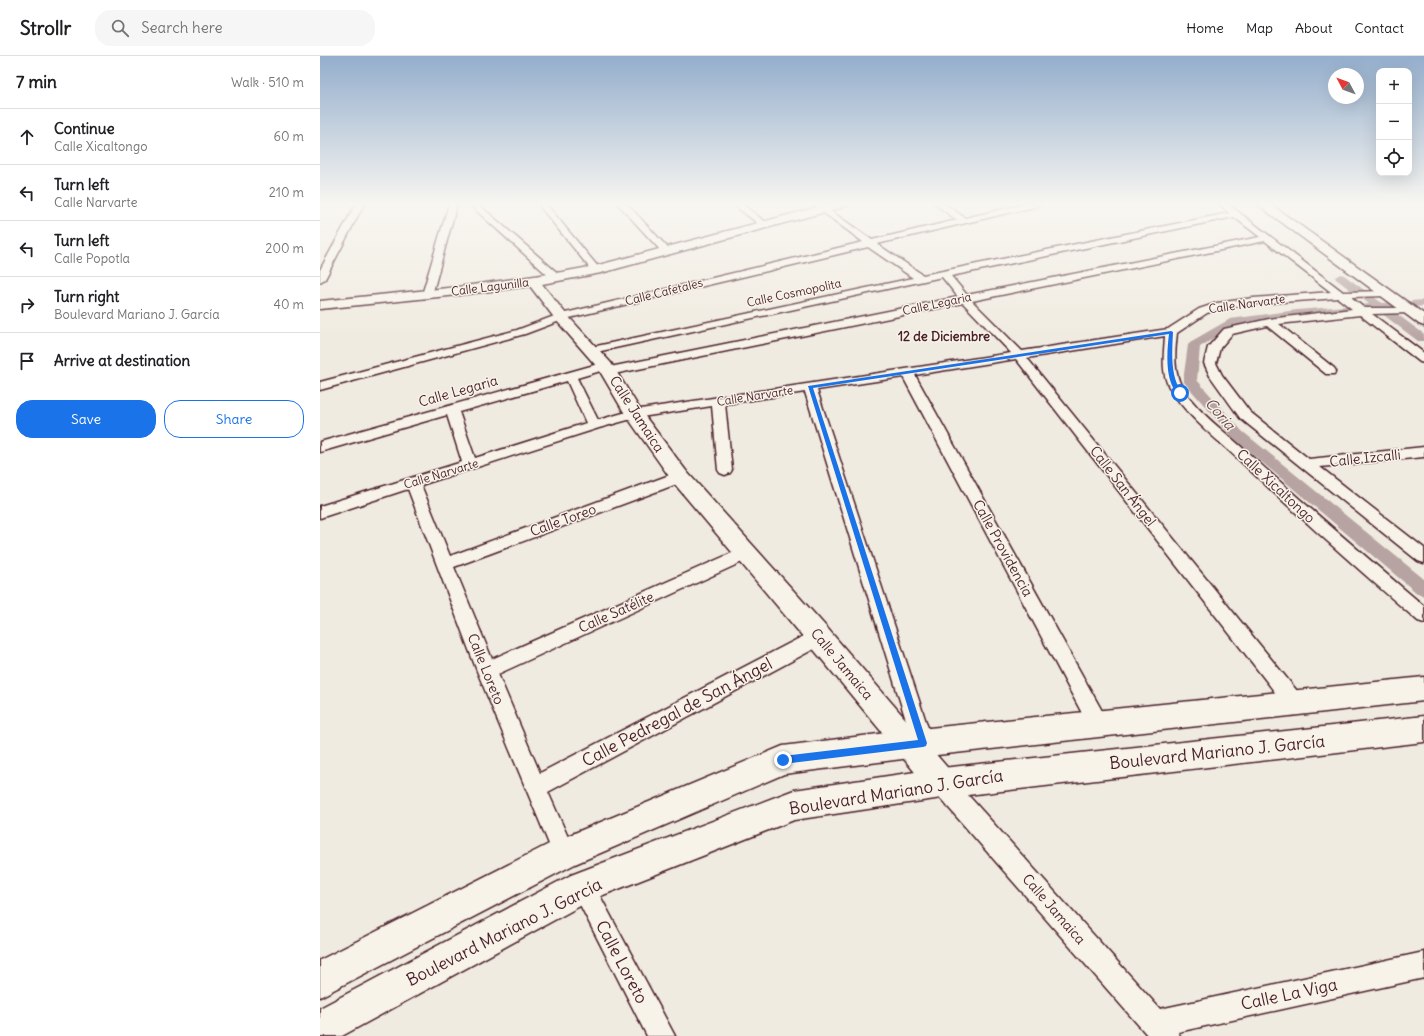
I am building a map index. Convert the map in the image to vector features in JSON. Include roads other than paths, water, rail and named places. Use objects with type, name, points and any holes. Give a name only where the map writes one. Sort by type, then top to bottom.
[{"type":"street","points":[[320,279],[336,250]]},
{"type":"street","points":[[427,295],[440,250]]},
{"type":"street","points":[[525,250],[557,278]]},
{"type":"street","points":[[579,250],[596,270]]},
{"type":"street","name":"Calle Lagunilla","points":[[320,305],[427,295],[557,278],[596,270],[666,250]]},
{"type":"street","name":"Calle Cafetales","points":[[320,386],[521,332],[561,317],[841,250]]},
{"type":"street","points":[[879,250],[922,279]]},
{"type":"street","name":"Calle Cosmopolita","points":[[602,362],[922,279],[1062,250]]},
{"type":"street","name":"Calle Legaria","points":[[320,447],[570,375],[602,362],[964,298],[1207,250]]},
{"type":"street","points":[[1282,250],[1365,311],[1424,359]]},
{"type":"street","points":[[1323,250],[1381,294],[1409,307]]},
{"type":"street","points":[[1333,250],[1409,307],[1424,321]]},
{"type":"street","name":"Calle San Ángel","points":[[944,274],[964,298],[1019,355],[1295,703]]},
{"type":"street","name":"Calle Jamaica","points":[[533,281],[561,317],[602,362],[634,414],[680,477],[819,637],[916,744],[942,783],[1160,1030]]},
{"type":"street","name":"Calle Narvarte","points":[[320,512],[594,425],[634,414],[1171,332],[1203,311],[1217,306],[1253,301],[1381,294]]},
{"type":"street","name":"Calle Narvarte","points":[[1306,464],[1245,415],[1227,393],[1210,363],[1214,347],[1228,331],[1269,322],[1409,307]]},
{"type":"street","points":[[1269,322],[1330,371]]},
{"type":"street","name":"Calle Xicaltongo","points":[[1171,332],[1170,353],[1174,385],[1196,411],[1293,502],[1424,616]]},
{"type":"street","name":"Calle Providencia","points":[[908,372],[1099,724]]},
{"type":"street","points":[[570,375],[594,425]]},
{"type":"street","points":[[810,387],[916,744]]},
{"type":"street","points":[[718,402],[725,470]]},
{"type":"street","points":[[452,410],[470,465]]},
{"type":"street","name":"Calle Izcalli","points":[[1306,464],[1424,452]]},
{"type":"street","points":[[1306,464],[1422,554]]},
{"type":"street","name":"Calle Toreo","points":[[445,564],[680,477]]},
{"type":"street","name":"Calle Loreto","points":[[413,482],[486,671],[564,853]]},
{"type":"street","name":"Calle Satélite","points":[[486,671],[747,553]]},
{"type":"street","name":"Calle Pedregal de San Ángel","points":[[535,788],[819,637]]},
{"type":"street","points":[[320,979],[564,853],[783,760],[916,744],[1424,689]]},
{"type":"street","name":"Boulevard Mariano J. García","points":[[320,1028],[583,888],[794,805],[942,783],[1424,729]]},
{"type":"street","name":"Calle Loreto","points":[[583,888],[661,1036]]},
{"type":"street","name":"Calle La Viga","points":[[1160,1030],[1424,965]]},
{"type":"waterway","points":[[1340,277],[1380,306]]},
{"type":"waterway","name":"Coria","points":[[1380,306],[1424,303]]},
{"type":"waterway","points":[[1380,306],[1422,338]]},
{"type":"waterway","name":"Coria","points":[[1380,306],[1297,313],[1230,323],[1194,345],[1190,381],[1237,434],[1424,589]]},
{"type":"district","name":"12 de Diciembre","points":[[944,336]]}]
